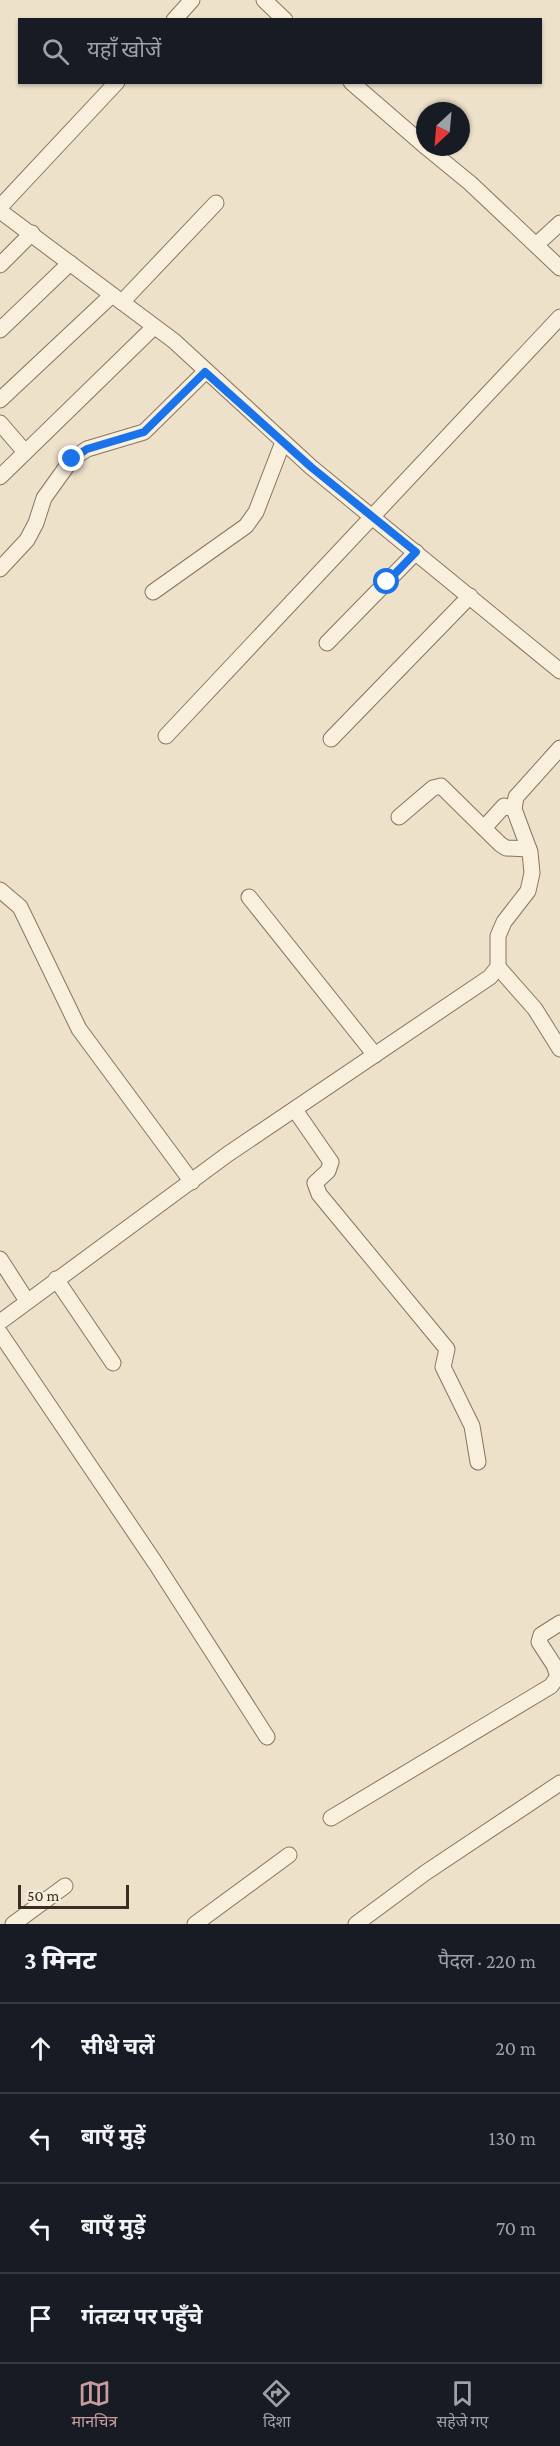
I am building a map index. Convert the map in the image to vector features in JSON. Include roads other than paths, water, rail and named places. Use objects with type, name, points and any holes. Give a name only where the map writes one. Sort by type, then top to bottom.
[{"type":"street","points":[[176,18],[192,0]]},
{"type":"street","points":[[264,0],[283,18]]},
{"type":"street","points":[[115,84],[0,209],[154,327],[283,442],[560,671]]},
{"type":"street","points":[[353,84],[416,139]]},
{"type":"street","points":[[436,156],[470,183],[560,268]]},
{"type":"street","points":[[0,400],[117,298],[216,203]]},
{"type":"street","points":[[536,246],[560,223]]},
{"type":"street","points":[[0,265],[32,233]]},
{"type":"street","points":[[0,330],[70,263]]},
{"type":"street","points":[[166,736],[560,317]]},
{"type":"street","points":[[0,477],[154,327]]},
{"type":"street","points":[[0,569],[27,540],[44,498],[72,459],[87,449],[144,432],[205,372]]},
{"type":"street","points":[[0,423],[26,452]]},
{"type":"street","points":[[153,592],[246,526],[255,512],[283,442]]},
{"type":"street","points":[[327,643],[416,552]]},
{"type":"street","points":[[331,739],[470,596]]},
{"type":"street","points":[[0,1322],[27,1300],[192,1182],[490,977],[498,967],[498,936],[504,922],[528,891],[532,873],[529,849],[514,809],[516,797],[560,748]]},
{"type":"street","points":[[399,817],[435,787],[441,786],[506,848],[529,849]]},
{"type":"street","points":[[484,828],[504,806],[514,809]]},
{"type":"street","points":[[0,890],[21,907],[79,1029],[192,1182]]},
{"type":"street","points":[[249,897],[375,1055]]},
{"type":"street","points":[[498,967],[535,1010],[560,1049]]},
{"type":"street","points":[[295,1110],[331,1162],[328,1171],[315,1183],[319,1194],[447,1349],[443,1367],[472,1426],[478,1462]]},
{"type":"street","points":[[0,1259],[27,1300]]},
{"type":"street","points":[[56,1279],[113,1362]]},
{"type":"street","points":[[0,1334],[156,1564],[267,1737]]},
{"type":"street","points":[[331,1818],[551,1686],[558,1676],[554,1665],[539,1642],[541,1635],[560,1623]]},
{"type":"street","points":[[356,1924],[425,1873],[560,1784]]},
{"type":"street","points":[[195,1924],[289,1855]]},
{"type":"street","points":[[13,1924],[65,1886]]}]
